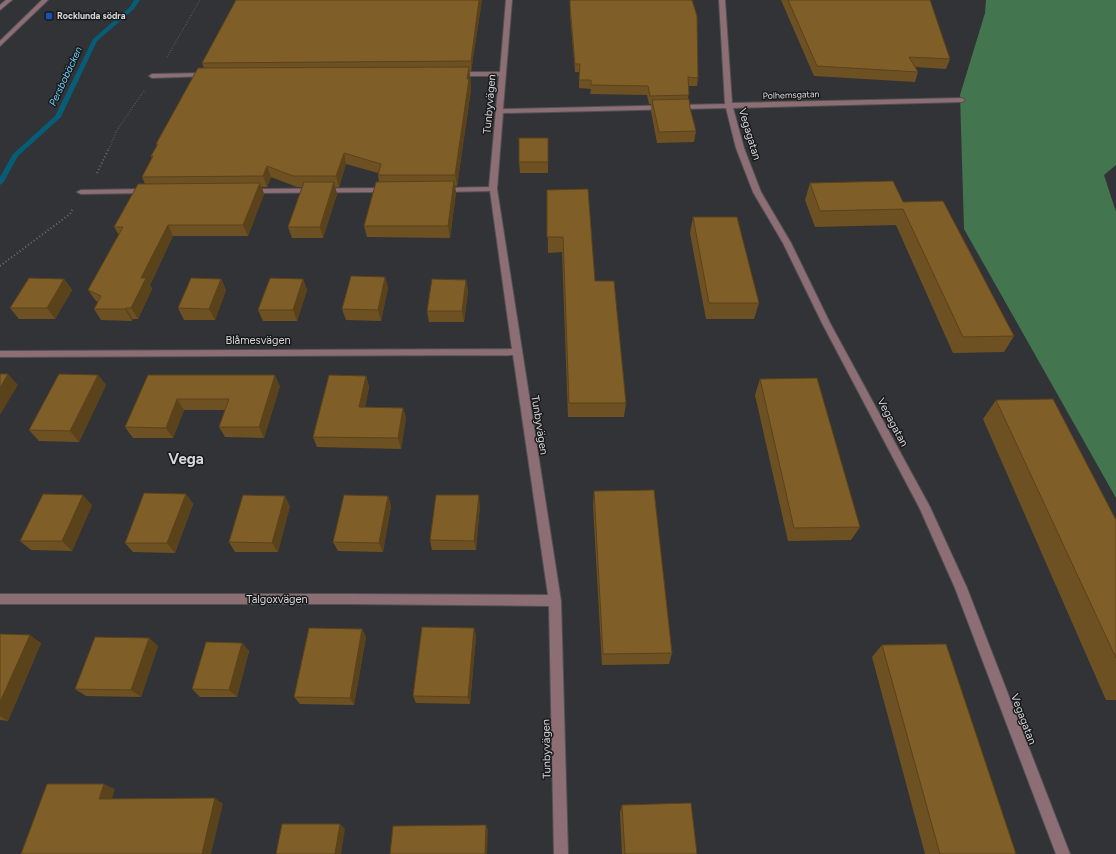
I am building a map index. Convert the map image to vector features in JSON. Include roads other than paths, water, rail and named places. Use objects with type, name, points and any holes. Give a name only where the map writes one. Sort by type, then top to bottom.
[{"type":"street","points":[[0,8],[9,0]]},
{"type":"street","points":[[0,44],[45,0]]},
{"type":"street","name":"Tunbyvägen","points":[[509,0],[501,111],[493,189],[554,601],[561,854]]},
{"type":"street","name":"Vegagatan","points":[[722,0],[729,106],[740,148],[756,192],[787,243],[826,323],[925,507],[964,595],[1063,854]]},
{"type":"street","points":[[448,74],[503,74]]},
{"type":"street","points":[[152,76],[216,75]]},
{"type":"street","name":"Polhemsgatan","points":[[501,111],[962,100]]},
{"type":"street","points":[[438,190],[493,189]]},
{"type":"street","points":[[239,191],[398,190]]},
{"type":"street","points":[[81,192],[152,191]]},
{"type":"street","name":"Blåmesvägen","points":[[0,354],[517,352]]},
{"type":"street","name":"Talgoxvägen","points":[[0,599],[346,599],[554,601]]},
{"type":"waterway","name":"Persbobäcken","points":[[0,183],[15,155],[58,117],[95,40],[132,8],[137,0]]},
{"type":"place","name":"Rocklunda södra","points":[[49,16]]},
{"type":"district","name":"Vega","points":[[186,459]]}]
